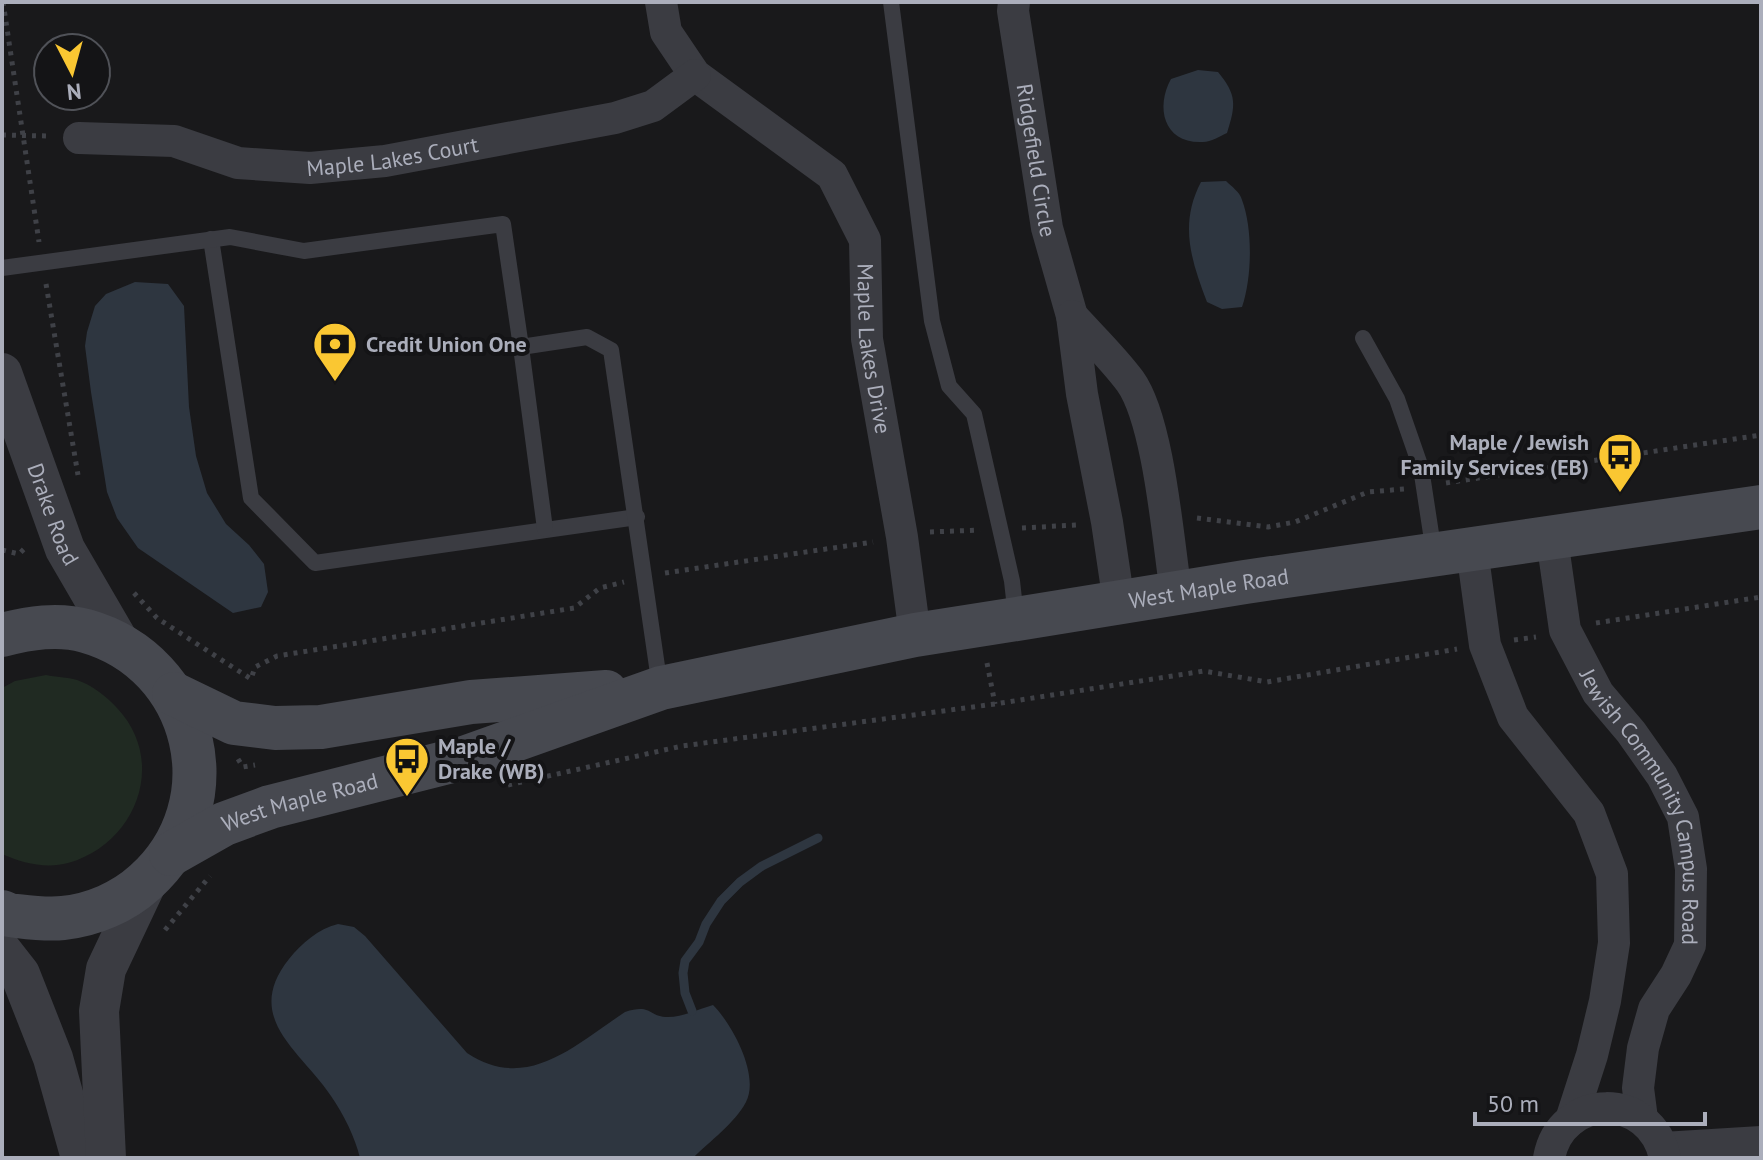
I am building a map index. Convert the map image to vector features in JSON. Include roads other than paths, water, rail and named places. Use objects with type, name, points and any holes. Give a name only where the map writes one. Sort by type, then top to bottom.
[{"type":"main road","name":"West Maple Road","points":[[174,694],[234,723],[275,728],[321,727],[471,702],[661,688],[915,635],[1176,593],[1761,507]]},
{"type":"main road","points":[[2,635],[26,629],[84,630],[122,647],[153,671],[174,694],[193,746],[195,774],[189,817],[160,866]]},
{"type":"main road","name":"West Maple Road","points":[[2,912],[64,918],[94,912],[115,903],[160,866],[224,824],[270,807],[464,758],[661,688]]},
{"type":"street","name":"Maple Lakes Drive","points":[[661,2],[666,32],[695,75],[832,175],[865,240],[867,339],[902,537],[915,635]]},
{"type":"street","name":"Ridgefield Circle","points":[[1014,2],[1047,228],[1072,316],[1082,394],[1119,603]]},
{"type":"street","name":"Maple Lakes Court","points":[[79,138],[174,141],[238,163],[310,168],[385,161],[615,118],[653,106],[695,75]]},
{"type":"street","name":"Ridgefield Circle","points":[[1072,316],[1131,382],[1140,400],[1154,450],[1176,593]]},
{"type":"street","name":"Drake Road","points":[[2,373],[65,549],[122,647]]},
{"type":"street","name":"Jewish Community Campus Road","points":[[1552,539],[1565,630],[1598,693],[1662,776],[1683,817],[1691,869],[1690,945],[1676,975],[1654,1009],[1643,1048],[1638,1088],[1642,1119]]},
{"type":"street","name":"Jewish Community Campus Road","points":[[1453,552],[1513,717],[1589,813],[1612,874],[1614,943],[1605,1001],[1571,1120],[1557,1137],[1549,1158]]},
{"type":"street","points":[[106,1158],[99,1011],[101,996],[106,969],[119,936],[160,866]]},
{"type":"street","points":[[2,951],[20,974],[53,1058],[81,1158]]},
{"type":"street","points":[[1571,1120],[1590,1110],[1611,1107],[1632,1112],[1650,1125],[1664,1153],[1761,1142]]},
{"type":"lane","points":[[891,2],[932,321],[949,386],[974,414],[1012,581],[1017,619]]},
{"type":"lane","points":[[2,268],[230,237],[304,251],[503,224],[545,529]]},
{"type":"lane","points":[[211,239],[251,498],[315,563],[637,517]]},
{"type":"lane","points":[[521,347],[587,337],[611,350],[661,688]]},
{"type":"lane","points":[[1363,338],[1397,399],[1421,468],[1424,487],[1453,552]]},
{"type":"waterway","points":[[692,1011],[685,993],[685,961],[721,901],[762,866],[818,838]]},
{"type":"place","name":"Credit Union One","points":[[335,383]]},
{"type":"place","name":"Maple / Jewish Family Services (EB)","points":[[1620,494]]},
{"type":"place","name":"Maple / Drake (WB)","points":[[407,798]]}]
